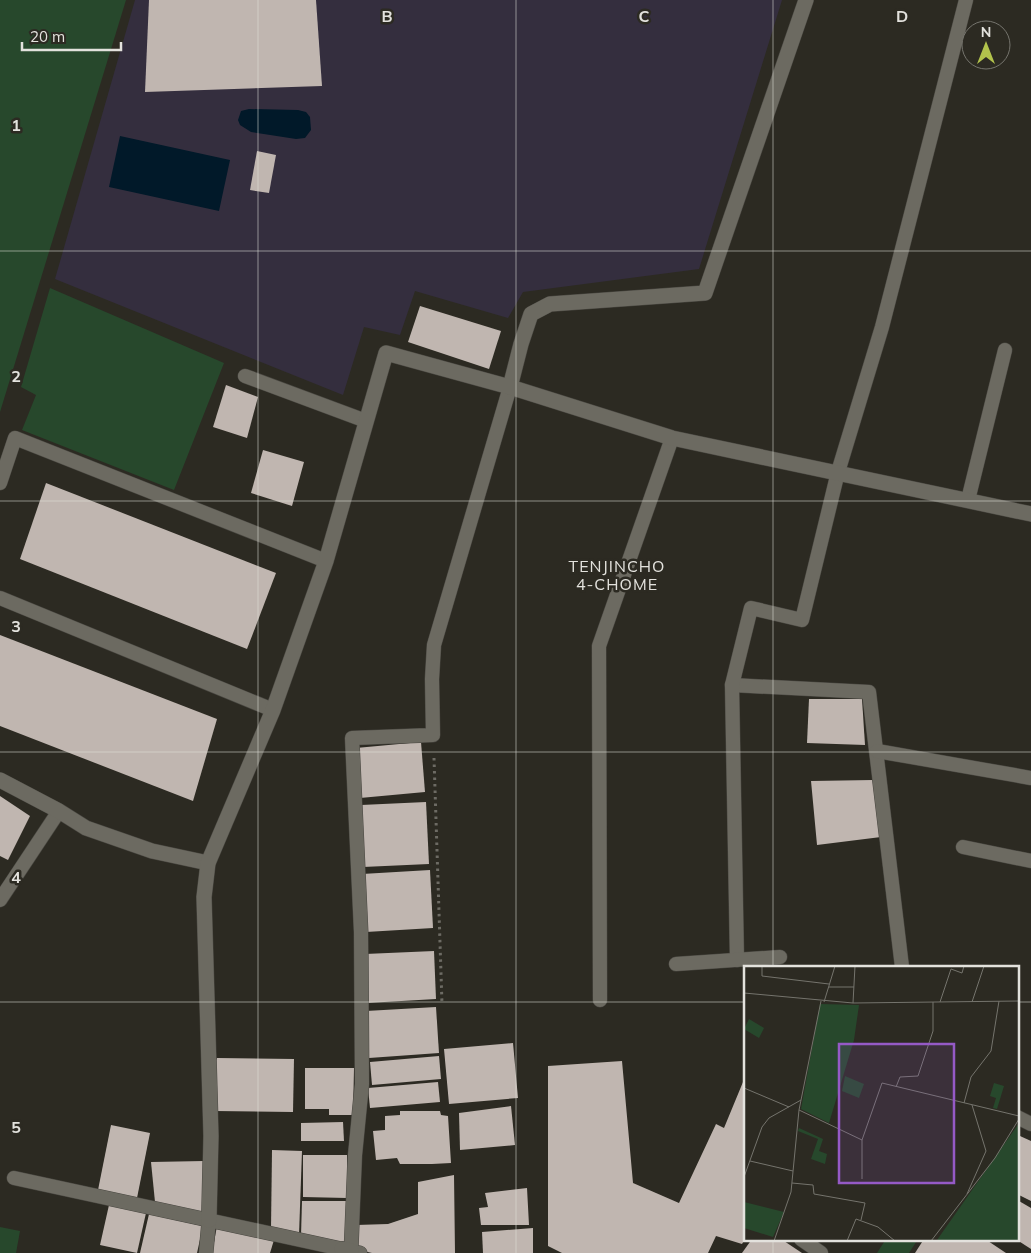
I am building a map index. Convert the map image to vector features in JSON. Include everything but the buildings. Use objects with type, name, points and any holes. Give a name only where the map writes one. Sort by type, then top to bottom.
[{"type":"street","points":[[510,387],[531,314],[550,304],[705,293],[806,0]]},
{"type":"street","points":[[209,1220],[211,1136],[204,897],[208,863],[273,710],[326,561],[386,353],[510,387],[672,438],[1031,514]]},
{"type":"street","points":[[0,780],[59,811],[86,828],[152,851],[208,863]]},
{"type":"lane","points":[[736,960],[732,685],[751,608],[802,620],[838,472],[882,328],[966,0]]},
{"type":"lane","points":[[968,500],[1005,350]]},
{"type":"lane","points":[[245,376],[366,421]]},
{"type":"lane","points":[[14,1178],[351,1251],[355,1155],[362,1084],[361,932],[352,738],[433,735],[432,678],[434,645],[510,387]]},
{"type":"lane","points":[[0,483],[15,438],[326,561]]},
{"type":"lane","points":[[600,1000],[599,646],[672,438]]},
{"type":"lane","points":[[0,598],[273,710]]},
{"type":"lane","points":[[732,685],[869,692],[902,966]]},
{"type":"lane","points":[[877,752],[1031,778]]},
{"type":"lane","points":[[0,900],[59,811]]},
{"type":"lane","points":[[962,848],[1031,860]]},
{"type":"lane","points":[[676,964],[780,957]]},
{"type":"lane","points":[[1018,1118],[1031,1124]]},
{"type":"lane","points":[[206,1253],[209,1220]]},
{"type":"lane","points":[[802,1240],[821,1253]]},
{"type":"path","points":[[433,735],[442,1004]]},
{"type":"shaded area","points":[[135,0],[782,0],[699,269],[523,292],[508,318],[415,291],[400,335],[364,327],[343,395],[55,279]]},
{"type":"green space","points":[[0,0],[126,0],[0,412]]},
{"type":"green space","points":[[50,288],[224,363],[174,490],[22,430],[36,395],[21,387]]},
{"type":"green space","points":[[0,1227],[20,1231],[16,1253],[0,1253]]},
{"type":"green space","points":[[885,1240],[917,1240],[909,1253],[877,1253]]},
{"type":"water","points":[[249,109],[298,110],[306,112],[310,117],[311,130],[305,138],[296,139],[251,132],[240,125],[238,120],[241,111]]},
{"type":"water","points":[[120,136],[230,160],[219,211],[109,187]]},
{"type":"district","name":"TENJINCHO 4-CHOME","points":[[617,575]]}]
